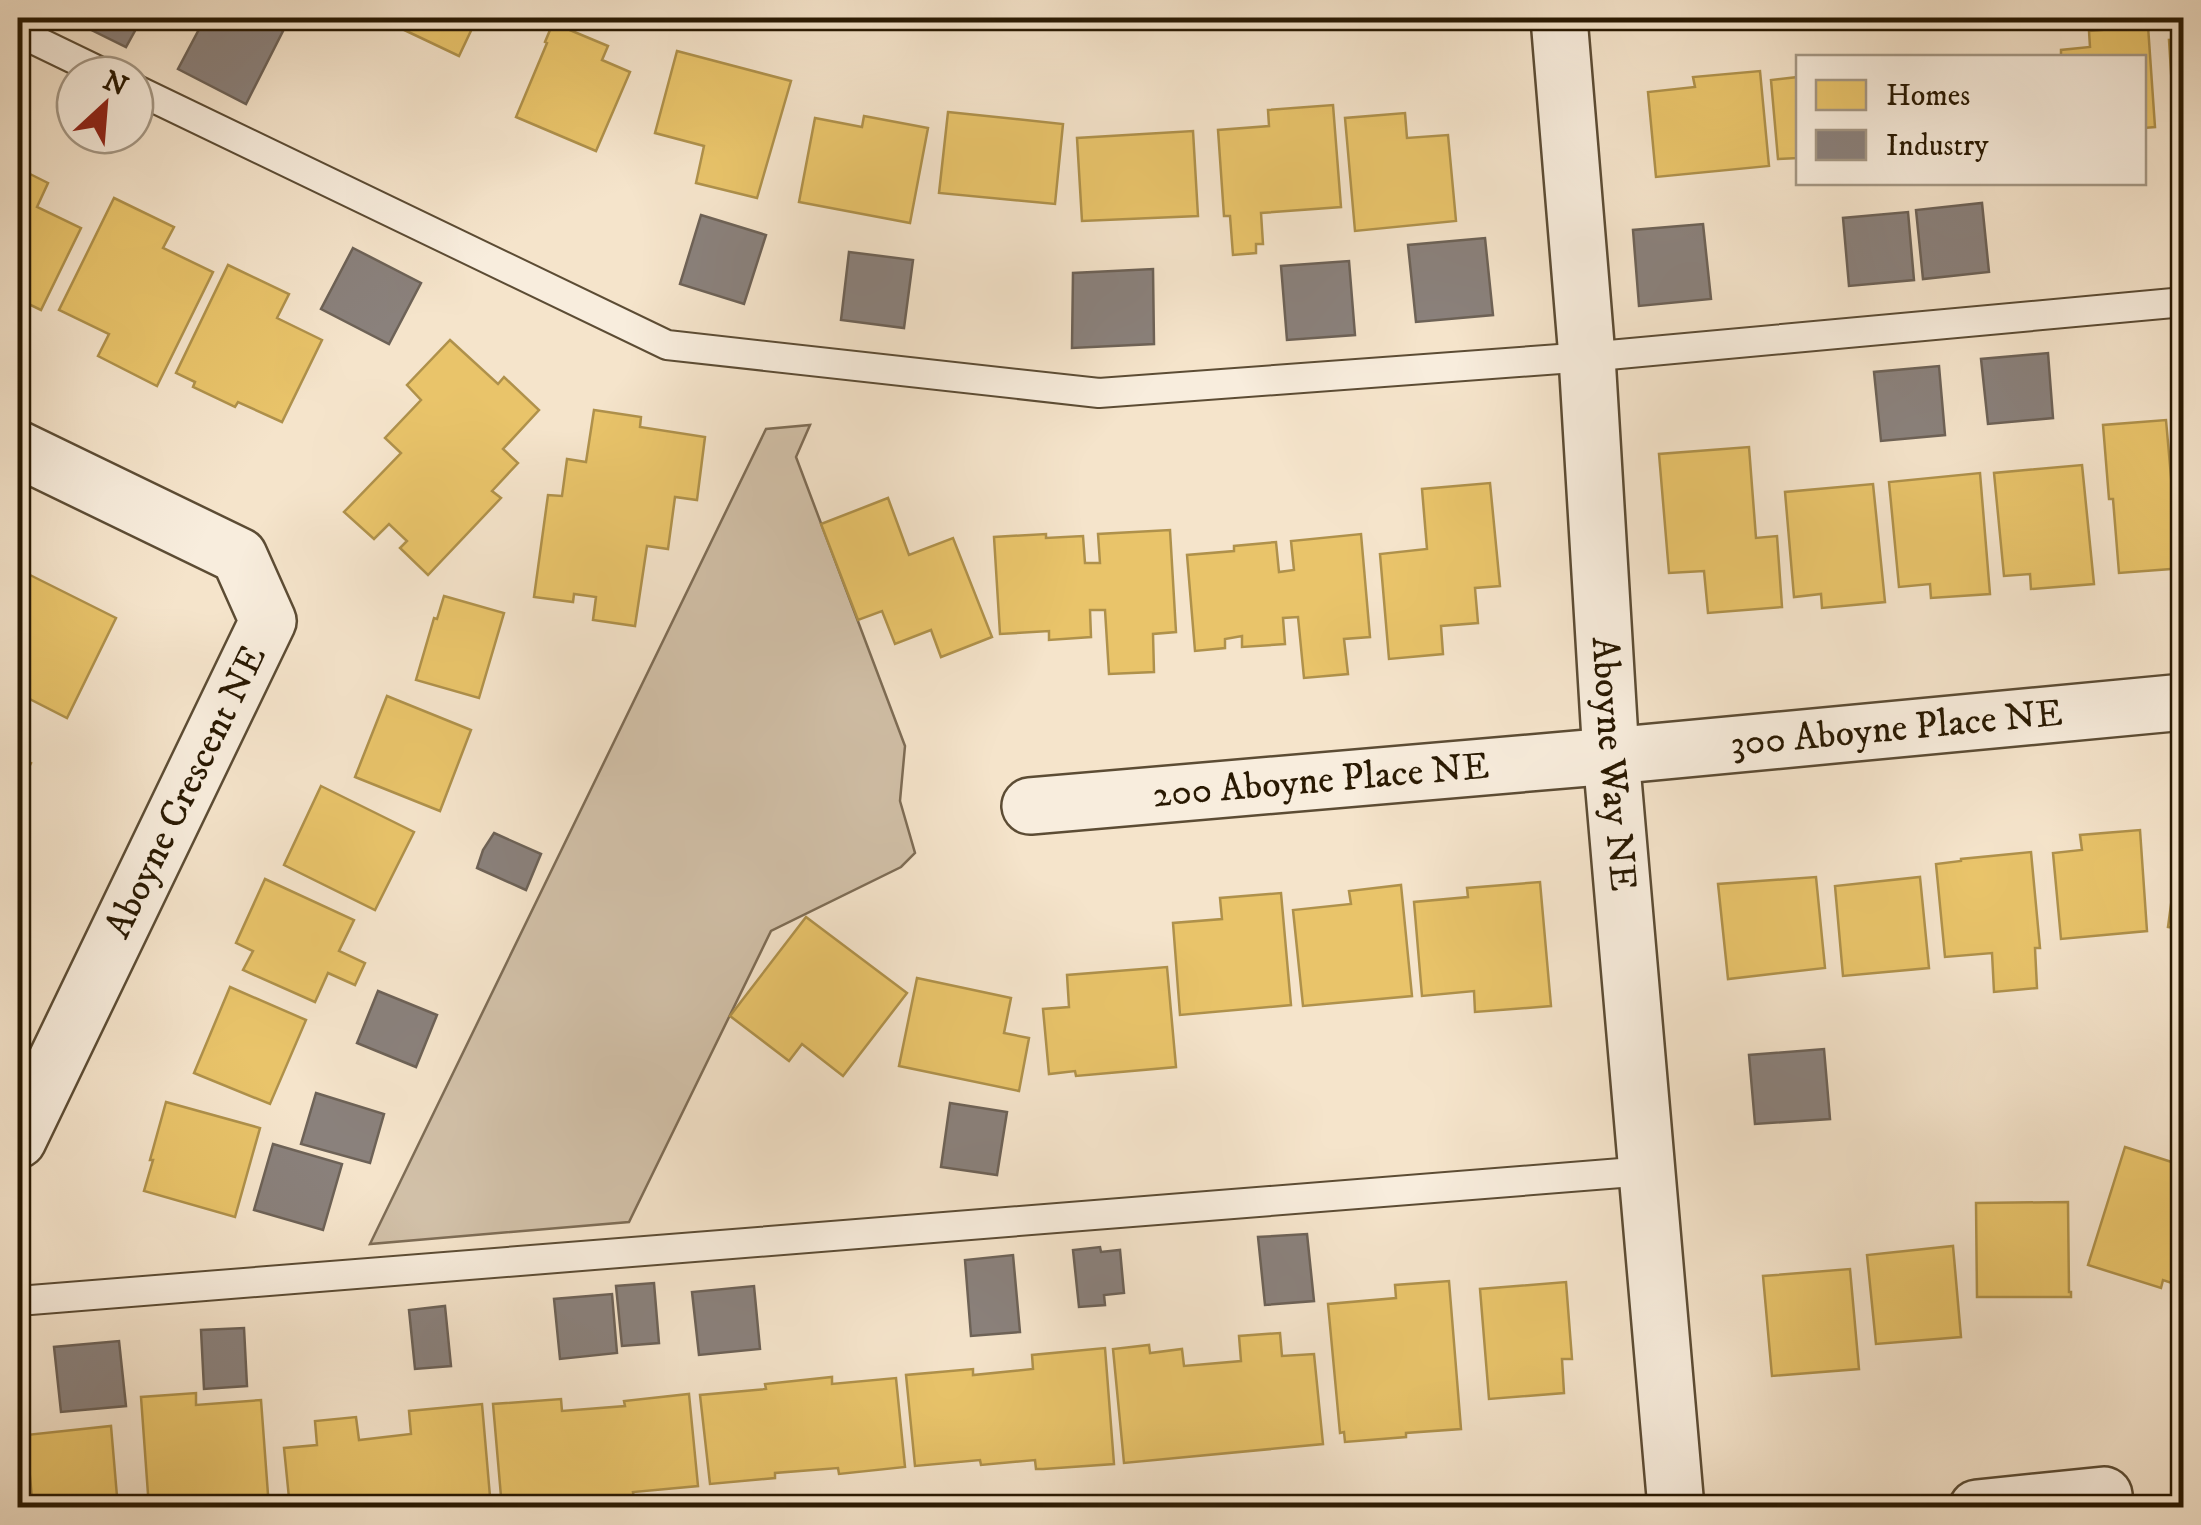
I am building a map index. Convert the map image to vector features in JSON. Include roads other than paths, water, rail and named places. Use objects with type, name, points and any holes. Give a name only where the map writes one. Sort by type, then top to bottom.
[{"type":"street","name":"Aboyne Way NE","points":[[1559,18],[1587,357],[1612,756],[1676,1508]]},
{"type":"street","name":"Aboyne Crescent NE","points":[[18,449],[240,556],[268,621],[18,1140]]},
{"type":"street","name":"300 Aboyne Place NE","points":[[1612,756],[2184,702]]},
{"type":"street","name":"200 Aboyne Place NE","points":[[1030,806],[1612,756]]},
{"type":"street","points":[[1976,1508],[2104,1495]]},
{"type":"lane","points":[[18,32],[65,55]]},
{"type":"lane","points":[[155,99],[668,346],[1099,392],[1587,357],[2184,302]]},
{"type":"lane","points":[[18,1300],[1646,1172]]}]
